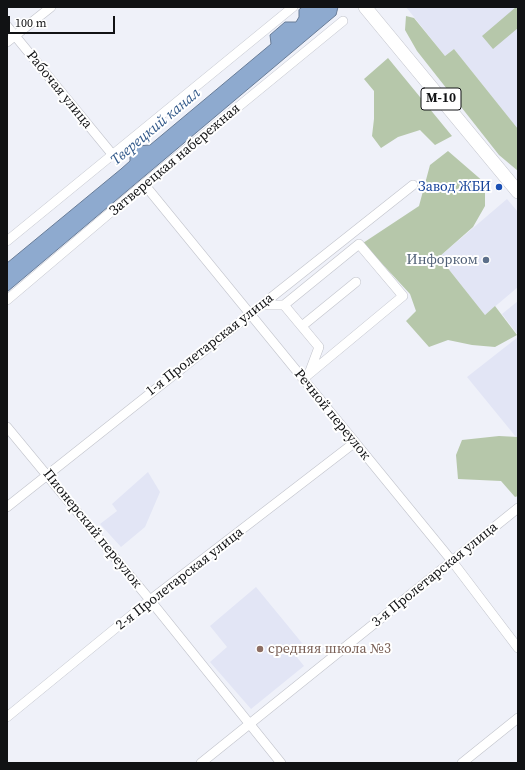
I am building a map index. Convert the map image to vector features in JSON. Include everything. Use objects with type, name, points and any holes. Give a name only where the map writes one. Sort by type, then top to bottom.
[{"type":"highway","name":"М-10","points":[[365,7],[518,192]]},
{"type":"street","points":[[7,42],[51,7]]},
{"type":"street","points":[[7,241],[293,7]]},
{"type":"street","name":"Затверецкая набережная","points":[[7,300],[144,184],[343,21]]},
{"type":"street","name":"Рабочая улица","points":[[7,26],[112,154]]},
{"type":"street","name":"Речной переулок","points":[[144,184],[250,314],[306,376],[354,443],[452,561],[518,648]]},
{"type":"street","name":"1-я Пролетарская улица","points":[[7,507],[413,185]]},
{"type":"street","points":[[261,305],[284,305],[358,244],[403,296],[306,376]]},
{"type":"street","points":[[302,326],[356,282]]},
{"type":"street","points":[[284,305],[319,347],[306,376]]},
{"type":"street","name":"Пионерский переулок","points":[[7,427],[150,600],[281,763]]},
{"type":"street","name":"2-я Пролетарская улица","points":[[7,717],[150,600],[354,443]]},
{"type":"street","name":"3-я Пролетарская улица","points":[[201,763],[518,508]]},
{"type":"street","points":[[462,763],[518,718]]},
{"type":"shaded area","points":[[406,7],[518,7],[518,129],[454,49],[445,56]]},
{"type":"shaded area","points":[[507,199],[518,212],[518,287],[485,315],[439,257]]},
{"type":"shaded area","points":[[518,301],[518,335],[502,314]]},
{"type":"shaded area","points":[[518,337],[518,437],[516,437],[467,377]]},
{"type":"shaded area","points":[[148,472],[160,492],[145,527],[121,547],[100,524],[117,511],[112,504]]},
{"type":"shaded area","name":"средняя школа №3","points":[[256,587],[302,643],[292,651],[304,666],[251,709],[210,662],[227,647],[210,626]]},
{"type":"green space","points":[[516,7],[518,7],[518,28],[493,49],[482,36]]},
{"type":"green space","points":[[406,16],[414,18],[445,56],[454,49],[518,129],[518,171],[499,155],[417,51],[405,30]]},
{"type":"green space","points":[[388,58],[452,136],[435,145],[420,130],[398,137],[381,148],[372,136],[374,119],[374,91],[364,79]]},
{"type":"green space","points":[[448,151],[485,183],[485,206],[473,227],[439,257],[485,315],[495,306],[517,335],[495,347],[472,345],[448,340],[429,347],[406,321],[416,311],[410,294],[363,243],[419,206],[430,165]]},
{"type":"green space","points":[[499,436],[518,437],[518,496],[515,497],[501,481],[458,479],[456,455],[462,440]]},
{"type":"water","points":[[303,7],[338,7],[336,15],[7,292],[7,263],[130,161],[130,151],[137,146],[150,145],[271,44],[270,35],[285,22],[296,22],[299,17],[299,10]]},
{"type":"place","name":"Завод ЖБИ","points":[[499,187]]},
{"type":"place","name":"Инфорком","points":[[486,260]]},
{"type":"place","name":"средняя школа №3","points":[[260,649]]},
{"type":"water label","name":"Тверецкий канал","points":[[156,127]]}]
